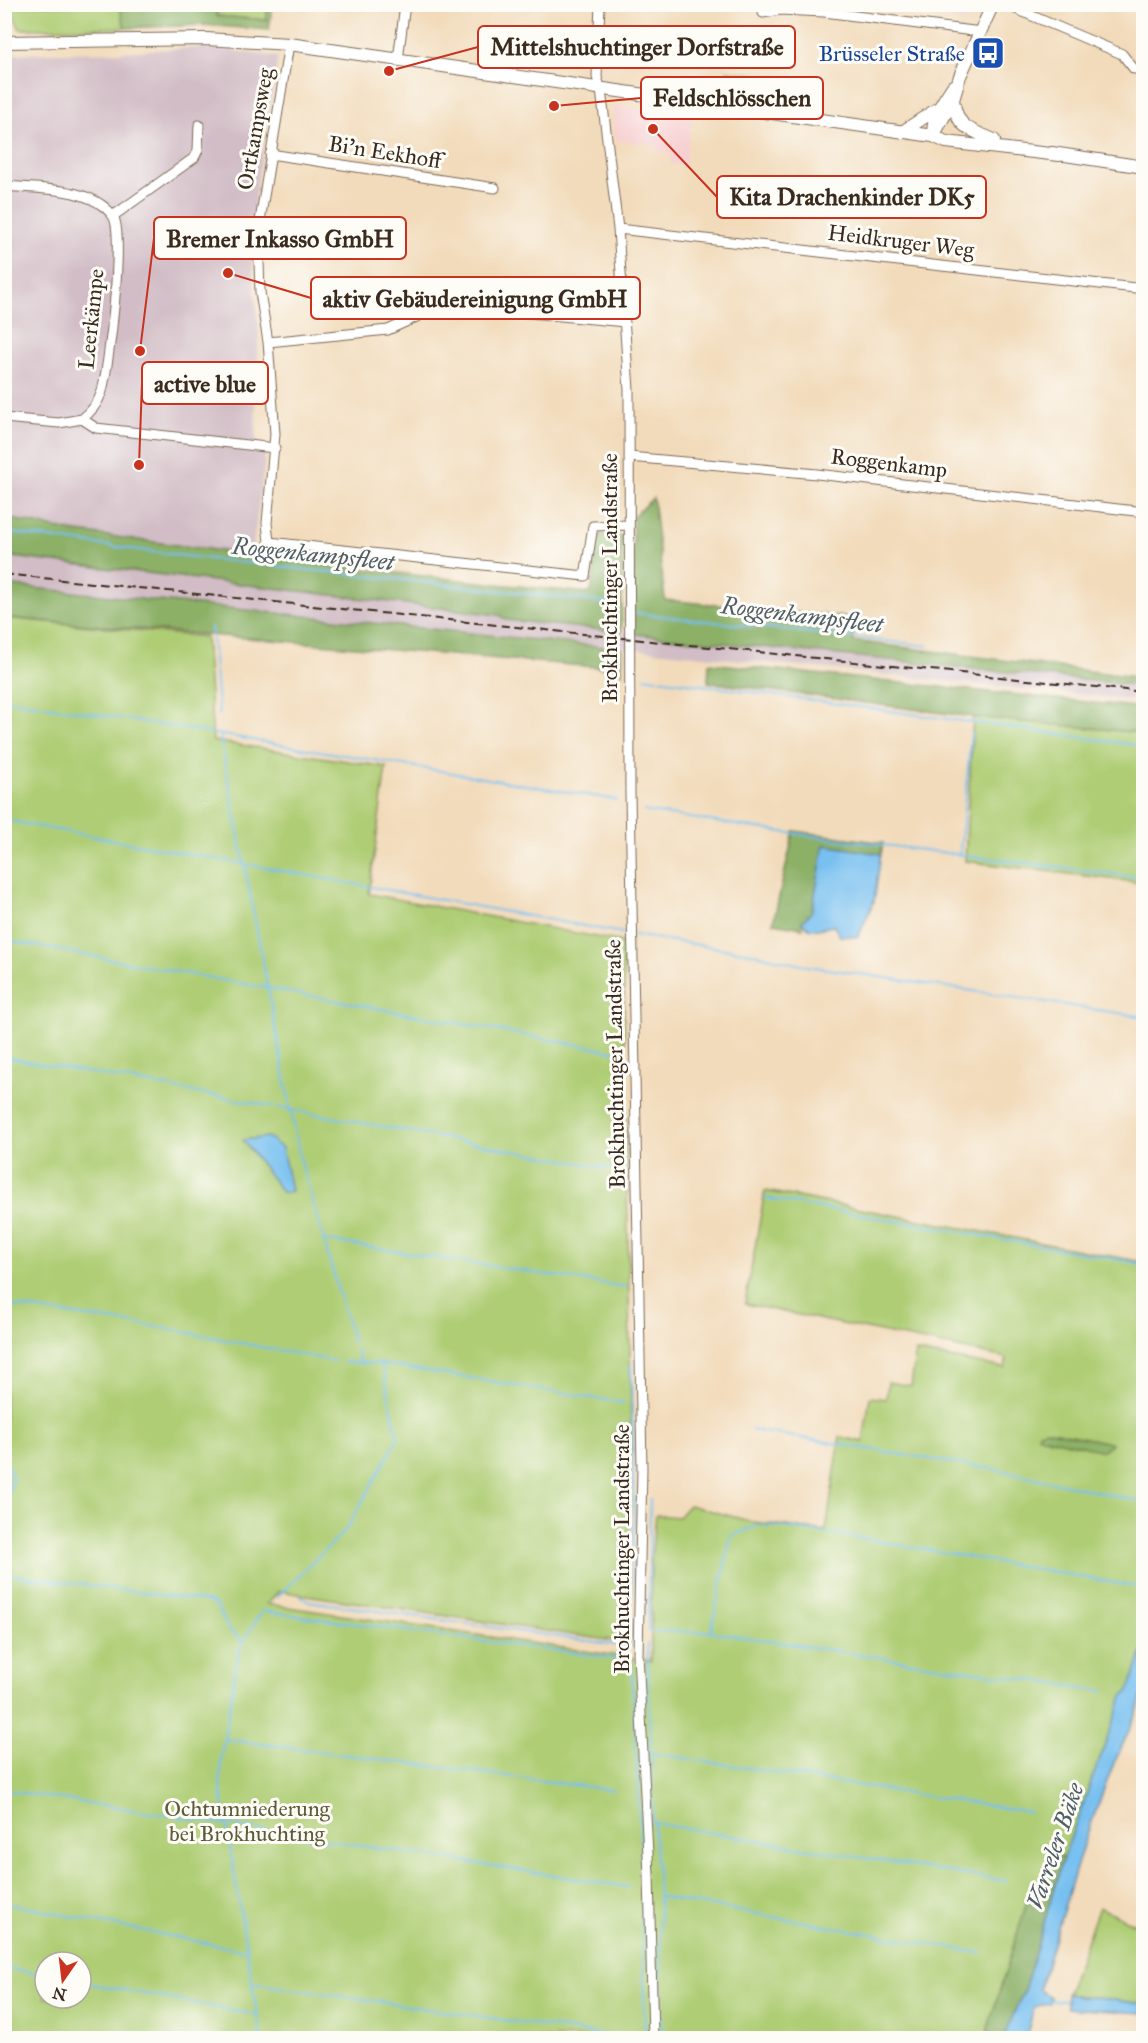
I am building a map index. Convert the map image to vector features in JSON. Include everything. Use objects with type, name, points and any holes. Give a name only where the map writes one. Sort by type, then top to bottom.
[{"type":"main road","points":[[933,136],[933,119],[960,76],[993,4]]},
{"type":"main road","points":[[4,42],[206,39],[289,44],[933,136],[946,142],[1143,167]]},
{"type":"main road","points":[[933,136],[953,100],[960,76]]},
{"type":"main road","points":[[953,100],[958,121],[968,130],[994,140]]},
{"type":"main road","points":[[902,132],[938,109]]},
{"type":"main road","points":[[933,136],[944,134],[994,140],[1059,155]]},
{"type":"street","points":[[398,60],[405,4]]},
{"type":"street","name":"Brokhuchtinger Landstraße","points":[[600,4],[597,76],[601,90],[618,229],[625,322],[629,456],[627,525],[632,935],[642,1469],[638,1654],[650,1875],[653,2038]]},
{"type":"street","points":[[1004,4],[1122,54],[1134,69]]},
{"type":"street","points":[[763,12],[824,8],[981,32]]},
{"type":"street","name":"Ortkampsweg","points":[[289,44],[261,215],[258,255],[268,342],[275,448],[267,523],[269,542],[585,576],[593,526],[627,525]]},
{"type":"street","points":[[4,186],[82,195],[113,216],[194,158],[198,150],[199,125]]},
{"type":"street","name":"Bi'n Eekhoff","points":[[270,154],[495,188]]},
{"type":"street","name":"Leerkämpe","points":[[82,419],[94,408],[105,379],[117,257],[118,233],[113,216]]},
{"type":"street","name":"Heidkruger Weg","points":[[618,229],[1143,289]]},
{"type":"street","points":[[268,342],[388,330],[443,305],[625,322]]},
{"type":"street","points":[[4,418],[59,423],[82,419],[96,428],[275,448]]},
{"type":"street","name":"Roggenkamp","points":[[629,456],[817,474],[1143,512]]},
{"type":"shaded area","points":[[938,4],[977,5],[969,22],[937,18]]},
{"type":"shaded area","points":[[206,47],[278,57],[255,197],[251,248],[259,337],[255,389],[256,438],[266,451],[252,555],[74,532],[5,518],[4,54],[122,52]]},
{"type":"shaded area","points":[[618,106],[692,118],[685,166],[670,164],[671,154],[656,152],[657,145],[616,140],[612,110]]},
{"type":"shaded area","points":[[5,556],[499,615],[506,620],[1143,686],[1143,701],[5,585]]},
{"type":"green space","points":[[9,5],[119,5],[125,28],[20,29]]},
{"type":"green space","points":[[119,5],[216,5],[217,16],[266,20],[268,5],[272,5],[269,30],[204,25],[125,28]]},
{"type":"green space","points":[[216,5],[268,5],[266,20],[217,16]]},
{"type":"green space","points":[[727,71],[799,80],[799,104],[723,94]]},
{"type":"green space","points":[[653,498],[665,600],[855,618],[853,641],[1143,678],[1143,686],[634,634],[633,516]]},
{"type":"green space","points":[[5,518],[75,532],[274,558],[591,593],[598,534],[622,536],[622,632],[506,620],[499,615],[5,556]]},
{"type":"green space","points":[[4,585],[623,649],[622,673],[607,668],[5,618]]},
{"type":"green space","name":"Ochtumniederung bei Brokhuchting","points":[[4,618],[206,637],[213,741],[386,767],[369,894],[623,942],[631,1412],[627,1643],[279,1591],[267,1604],[651,1661],[651,1557],[656,1515],[678,1517],[689,1505],[753,1522],[826,1531],[840,1437],[863,1442],[870,1397],[886,1399],[888,1382],[911,1386],[916,1352],[1005,1368],[1007,1358],[745,1304],[765,1191],[1143,1262],[1143,1651],[1019,2038],[5,2038]]},
{"type":"green space","points":[[709,663],[1143,708],[1143,733],[973,717],[708,682]]},
{"type":"green space","points":[[973,717],[1143,733],[1143,883],[965,861]]},
{"type":"green space","points":[[794,831],[883,843],[881,854],[824,845],[812,911],[802,922],[803,928],[773,923]]},
{"type":"green space","points":[[1046,1430],[1112,1444],[1103,1451],[1038,1436],[1039,1432]]},
{"type":"green space","points":[[1052,1855],[1063,1858],[1024,1991],[1003,2038],[985,2038],[1029,1895],[1035,1891]]},
{"type":"green space","points":[[1099,1907],[1143,1928],[1143,2004],[1067,1994]]},
{"type":"water","points":[[824,845],[881,854],[874,901],[858,937],[840,936],[834,926],[814,929],[802,922],[812,911]]},
{"type":"water","points":[[268,1137],[282,1148],[291,1191],[283,1193],[243,1140]]},
{"type":"water","points":[[1143,1651],[1143,1692],[1137,1713],[1112,1768],[1083,1845],[1039,1990],[1051,1997],[1050,2003],[1034,2007],[1026,2038],[1003,2038],[1024,1991],[1063,1858],[1123,1696],[1128,1692]]},
{"type":"water","points":[[1067,1994],[1143,2004],[1143,2013],[1067,2008]]},
{"type":"waterway","name":"Roggenkampsfleet","points":[[4,532],[185,556],[619,604]]},
{"type":"waterway","name":"Roggenkampsfleet","points":[[636,613],[928,646]]},
{"type":"waterway","points":[[211,627],[219,715]]},
{"type":"waterway","points":[[644,677],[1144,746]]},
{"type":"waterway","points":[[4,699],[617,800]]},
{"type":"waterway","points":[[960,853],[971,734]]},
{"type":"waterway","points":[[220,736],[300,1158],[353,1342]]},
{"type":"waterway","points":[[644,811],[789,833],[1144,878]]},
{"type":"waterway","points":[[4,820],[628,934]]},
{"type":"waterway","points":[[634,935],[751,953],[801,965],[1144,1017]]},
{"type":"waterway","points":[[4,940],[622,1053]]},
{"type":"waterway","points":[[4,1057],[624,1171]]},
{"type":"waterway","points":[[765,1198],[1144,1264]]},
{"type":"waterway","points":[[323,1240],[626,1287]]},
{"type":"waterway","points":[[4,1305],[159,1327],[334,1361]]},
{"type":"waterway","points":[[357,1350],[360,1362]]},
{"type":"waterway","points":[[343,1362],[382,1364],[624,1403]]},
{"type":"waterway","points":[[277,1597],[346,1530],[398,1439],[382,1364]]},
{"type":"waterway","points":[[630,1646],[634,1514],[631,1364]]},
{"type":"waterway","points":[[752,1430],[1004,1471],[1144,1502]]},
{"type":"waterway","points":[[4,1457],[13,1478],[4,1511]]},
{"type":"waterway","points":[[4,1481],[12,1481]]},
{"type":"waterway","points":[[648,1631],[650,1499]]},
{"type":"waterway","points":[[711,1632],[731,1536],[759,1525],[844,1535],[1144,1588]]},
{"type":"waterway","points":[[4,1574],[207,1601],[216,1605],[229,1630],[243,1641]]},
{"type":"waterway","points":[[301,1596],[309,1601],[630,1647]]},
{"type":"waterway","points":[[261,2038],[220,1785],[221,1758],[239,1649],[262,1611],[631,1661]]},
{"type":"waterway","points":[[648,1631],[711,1632],[1103,1691]]},
{"type":"waterway","points":[[647,1643],[653,1823],[659,1897],[662,2038]]},
{"type":"waterway","points":[[631,1658],[641,1845],[645,2038]]},
{"type":"waterway","points":[[225,1739],[612,1790]]},
{"type":"waterway","points":[[651,1753],[1029,1812]]},
{"type":"waterway","points":[[4,1790],[628,1887]]},
{"type":"waterway","points":[[653,1823],[1005,1881]]},
{"type":"waterway","points":[[659,1897],[981,1953]]},
{"type":"waterway","points":[[4,1903],[246,1951]]},
{"type":"waterway","points":[[4,1968],[33,1973]]},
{"type":"waterway","points":[[252,1983],[625,2038]]},
{"type":"waterway","points":[[93,1984],[257,2015]]},
{"type":"waterway","points":[[1048,2000],[1066,2001]]},
{"type":"railway","points":[[4,574],[1144,692]]},
{"type":"place","name":"Brüsseler Straße","points":[[988,53]]},
{"type":"place","name":"Mittelshuchtinger Dorfstraße","points":[[389,71]]},
{"type":"place","name":"Feldschlösschen","points":[[554,106]]},
{"type":"place","name":"Kita Drachenkinder DK5","points":[[653,129]]},
{"type":"place","name":"aktiv Gebäudereinigung GmbH","points":[[228,273]]},
{"type":"place","name":"Bremer Inkasso GmbH","points":[[140,351]]},
{"type":"place","name":"active blue","points":[[139,465]]},
{"type":"water label","name":"Varreler Bäke","points":[[1055,1846]]}]
